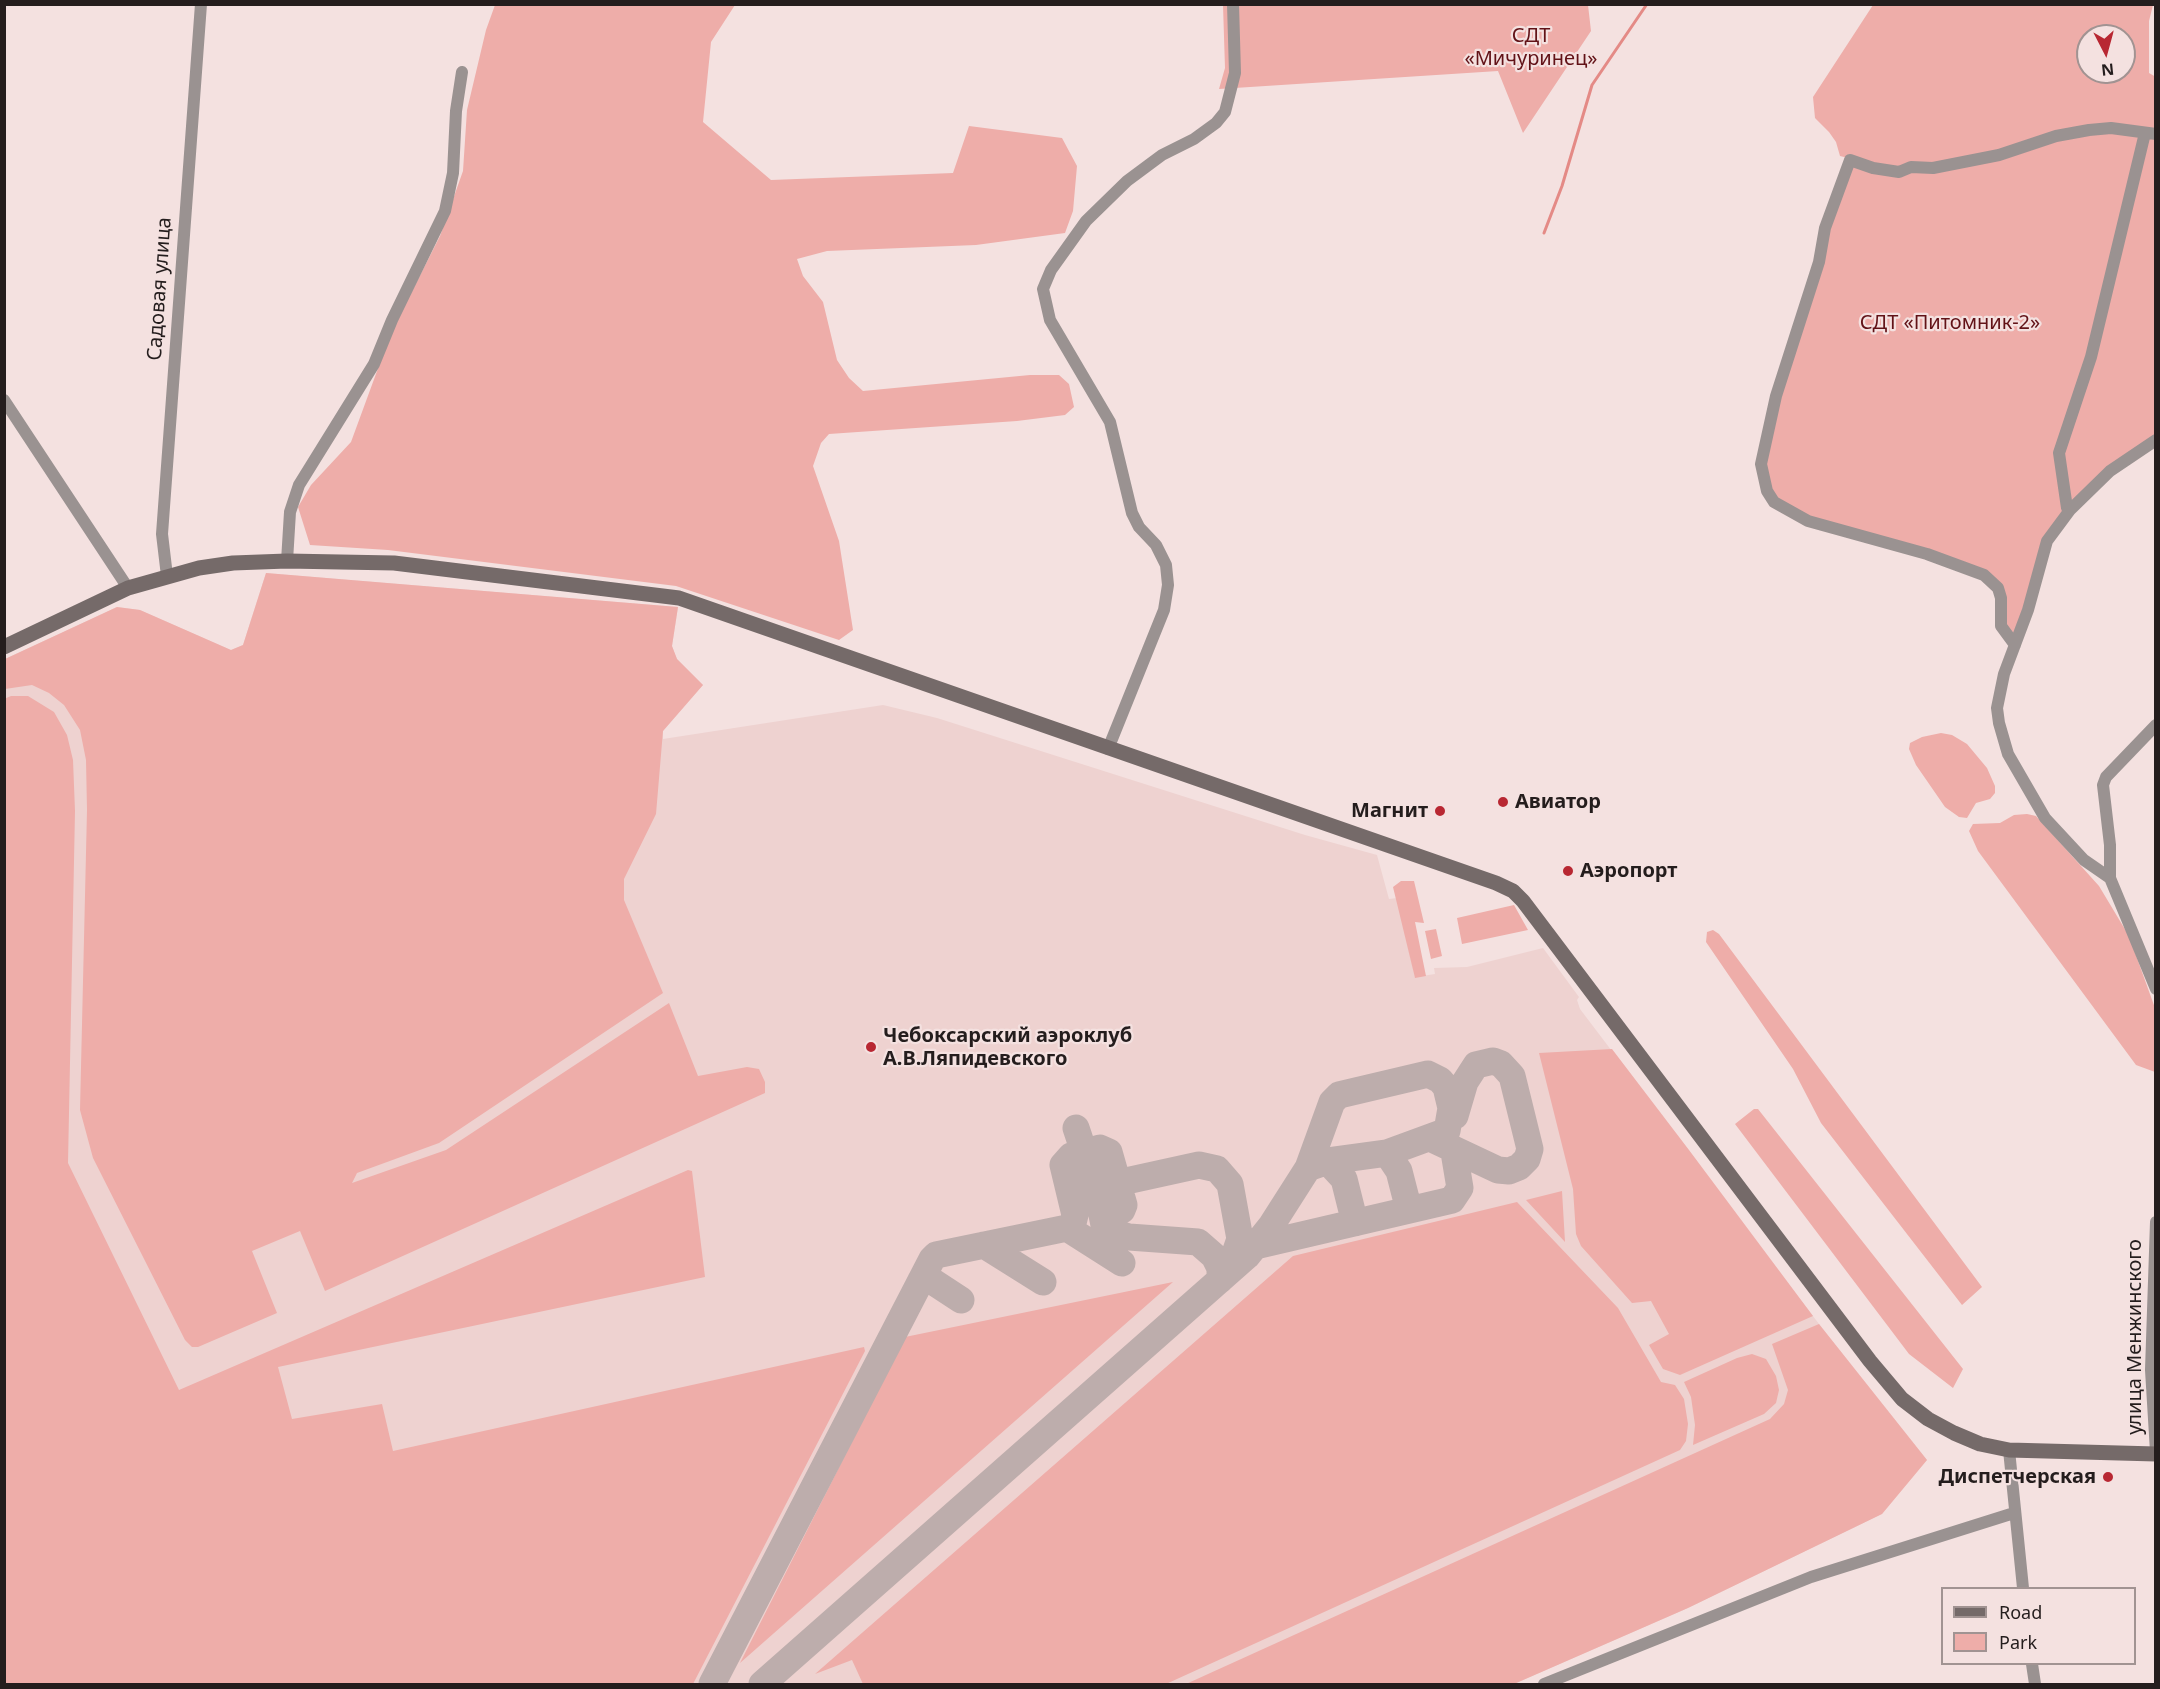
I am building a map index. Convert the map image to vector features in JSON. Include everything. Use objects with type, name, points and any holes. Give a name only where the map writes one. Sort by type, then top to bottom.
[{"type":"street","name":"Садовая улица","points":[[167,576],[162,534],[201,4]]},
{"type":"street","points":[[1108,748],[1164,610],[1167,585],[1166,565],[1156,545],[1139,527],[1132,513],[1110,422],[1050,320],[1043,289],[1051,270],[1086,221],[1127,181],[1162,155],[1194,139],[1216,123],[1225,112],[1235,74],[1233,4]]},
{"type":"street","points":[[287,561],[291,512],[298,484],[374,364],[392,320],[445,211],[453,173],[456,111],[462,72]]},
{"type":"street","points":[[2015,645],[2001,626],[2001,598],[1998,588],[1984,575],[1927,554],[1808,521],[1774,502],[1767,490],[1761,464],[1763,444],[1819,262],[1825,228],[1850,160],[1873,168],[1899,172],[1911,167],[1933,168],[1999,155],[2056,136],[2089,130],[2111,128],[2150,134],[2091,357],[2059,453],[2067,508],[2070,510]]},
{"type":"street","points":[[4,400],[128,588]]},
{"type":"street","points":[[2110,878],[2084,860],[2045,818],[2008,754],[1997,708],[2004,674],[2028,610],[2047,542],[2070,510],[2110,471],[2156,440]]},
{"type":"street","points":[[4,647],[128,588],[167,576],[233,563],[287,561],[394,563],[679,598],[1513,891],[1696,1128],[1870,1361],[1902,1399],[1928,1419],[1980,1444],[2009,1450],[2156,1453]]},
{"type":"street","points":[[2156,724],[2106,777],[2103,785],[2110,845],[2110,878],[2150,956],[2156,989]]},
{"type":"street","name":"улица Менжинского","points":[[2156,1222],[2151,1370],[2156,1453]]},
{"type":"street","points":[[2009,1450],[2023,1587]]},
{"type":"street","points":[[1544,1684],[1810,1577],[2014,1513]]},
{"type":"street","points":[[2032,1665],[2035,1684]]},
{"type":"shaded area","points":[[266,573],[678,607],[672,646],[677,659],[703,685],[663,731],[663,739],[883,705],[937,718],[1305,835],[1377,855],[1389,899],[1397,898],[1415,977],[1435,974],[1434,968],[1467,967],[1543,948],[1579,997],[1577,1000],[1580,1009],[1819,1324],[1927,1460],[1882,1514],[1688,1608],[1514,1684],[5,1684],[5,659],[117,607],[140,610],[231,650],[243,645]]},
{"type":"green space","points":[[495,5],[735,5],[711,42],[703,122],[771,180],[953,173],[969,126],[1062,138],[1077,166],[1073,211],[1065,233],[976,245],[827,251],[797,259],[803,276],[823,302],[837,360],[849,378],[863,391],[1030,375],[1059,375],[1069,384],[1074,407],[1065,415],[1017,421],[829,434],[821,443],[813,466],[839,541],[853,630],[839,640],[676,586],[388,550],[310,545],[298,507],[311,485],[351,442],[391,333],[440,236],[463,171],[467,110],[486,30]]},
{"type":"green space","name":"СДТ «Мичуринец»","points":[[1223,5],[1588,5],[1591,31],[1523,133],[1498,71],[1219,89],[1225,68]]},
{"type":"green space","name":"СДТ «Питомник-2»","points":[[1873,5],[2153,5],[2149,21],[2149,73],[2156,77],[2155,438],[2109,469],[2068,507],[2060,454],[2093,356],[2146,138],[2141,137],[2089,358],[2058,453],[2065,513],[2045,540],[2029,600],[2014,638],[2003,626],[2001,616],[2003,598],[2000,588],[1985,573],[1809,518],[1785,507],[1769,492],[1763,465],[1777,395],[1821,262],[1827,228],[1852,159],[1840,156],[1836,142],[1815,118],[1813,97]]},
{"type":"green space","points":[[266,573],[678,607],[672,646],[677,659],[703,685],[663,731],[656,814],[624,879],[624,900],[663,993],[439,1143],[357,1173],[352,1183],[446,1150],[669,1003],[698,1076],[747,1067],[759,1069],[765,1082],[765,1093],[325,1291],[300,1231],[252,1251],[277,1313],[198,1347],[192,1347],[185,1340],[93,1158],[80,1110],[87,810],[86,760],[80,730],[64,705],[49,693],[32,685],[5,689],[5,659],[117,607],[140,610],[231,650],[243,645]]},
{"type":"green space","points":[[11,696],[28,696],[54,712],[67,735],[73,760],[75,811],[68,1163],[179,1390],[688,1170],[692,1171],[705,1277],[278,1367],[292,1419],[382,1404],[393,1451],[864,1347],[865,1351],[693,1684],[5,1684],[4,699]]},
{"type":"green space","points":[[1941,733],[1952,735],[1967,744],[1987,768],[1995,786],[1995,793],[1990,799],[1976,803],[1967,818],[1959,817],[1945,807],[1916,765],[1909,749],[1910,743],[1922,737]]},
{"type":"green space","points":[[2014,815],[2036,816],[2099,886],[2129,936],[2155,1008],[2155,1072],[2136,1065],[1978,851],[1969,831],[1973,824],[2000,823]]},
{"type":"green space","points":[[1401,881],[1414,881],[1424,923],[1415,922],[1426,976],[1415,978],[1393,887]]},
{"type":"green space","points":[[1514,905],[1528,930],[1462,944],[1457,918]]},
{"type":"green space","points":[[1436,929],[1442,956],[1431,959],[1425,931]]},
{"type":"green space","points":[[1713,930],[1719,934],[1982,1287],[1962,1305],[1821,1123],[1793,1069],[1706,942],[1707,932]]},
{"type":"green space","points":[[1612,1049],[1813,1316],[1680,1375],[1663,1369],[1649,1345],[1669,1334],[1651,1301],[1632,1303],[1581,1246],[1576,1234],[1573,1189],[1539,1053]]},
{"type":"green space","points":[[1754,1109],[1758,1109],[1963,1369],[1953,1388],[1909,1354],[1735,1124]]},
{"type":"green space","points":[[1562,1191],[1565,1242],[1526,1200]]},
{"type":"green space","points":[[1517,1202],[1618,1308],[1661,1382],[1675,1385],[1684,1399],[1688,1424],[1686,1441],[1680,1450],[1166,1684],[863,1684],[852,1660],[815,1674],[1293,1256]]},
{"type":"green space","points":[[1173,1282],[740,1663],[905,1337]]},
{"type":"green space","points":[[1819,1324],[1927,1460],[1882,1514],[1688,1608],[1514,1684],[1186,1684],[1770,1419],[1784,1404],[1788,1390],[1772,1344]]},
{"type":"green space","points":[[1752,1354],[1766,1359],[1776,1376],[1779,1390],[1776,1403],[1764,1414],[1693,1445],[1695,1425],[1691,1397],[1684,1382],[1737,1358]]},
{"type":"waterway","points":[[1544,233],[1562,186],[1592,85],[1647,4]]},
{"type":"taxiway","points":[[1430,1138],[1498,1170],[1509,1171],[1519,1167],[1527,1159],[1530,1149],[1512,1076],[1501,1064],[1493,1061],[1476,1065],[1465,1082],[1455,1116]]},
{"type":"taxiway","points":[[762,1684],[1247,1256],[1271,1226],[1308,1168],[1328,1161],[1387,1153],[1447,1131],[1451,1108],[1446,1087],[1440,1080],[1428,1074],[1339,1095],[1332,1102],[1308,1168]]},
{"type":"taxiway","points":[[712,1684],[932,1259],[936,1255],[1067,1228],[1073,1223],[1075,1215],[1063,1165],[1071,1156],[1079,1153],[1089,1151],[1100,1148],[1109,1152],[1124,1205],[1122,1210],[1111,1214],[1101,1210],[1084,1152],[1076,1128]]},
{"type":"taxiway","points":[[1255,1246],[1452,1200],[1460,1188],[1454,1152],[1449,1146]]},
{"type":"taxiway","points":[[1387,1153],[1399,1171],[1409,1210]]},
{"type":"taxiway","points":[[1321,1162],[1331,1165],[1344,1179],[1355,1223]]},
{"type":"taxiway","points":[[1220,1280],[1220,1268],[1214,1256],[1198,1242],[1129,1237],[1110,1231],[1104,1225],[1101,1210],[1107,1190],[1117,1183],[1199,1165],[1217,1169],[1230,1184],[1240,1239],[1229,1271]]},
{"type":"taxiway","points":[[1067,1228],[1122,1263]]},
{"type":"taxiway","points":[[984,1245],[1043,1282]]},
{"type":"taxiway","points":[[921,1280],[932,1281],[961,1300]]},
{"type":"place","name":"Авиатор","points":[[1503,802]]},
{"type":"place","name":"Магнит","points":[[1440,811]]},
{"type":"place","name":"Аэропорт","points":[[1568,871]]},
{"type":"place","name":"Чебоксарский аэроклуб А.В.Ляпидевского","points":[[871,1047]]},
{"type":"place","name":"Диспетчерская","points":[[2108,1477]]}]
